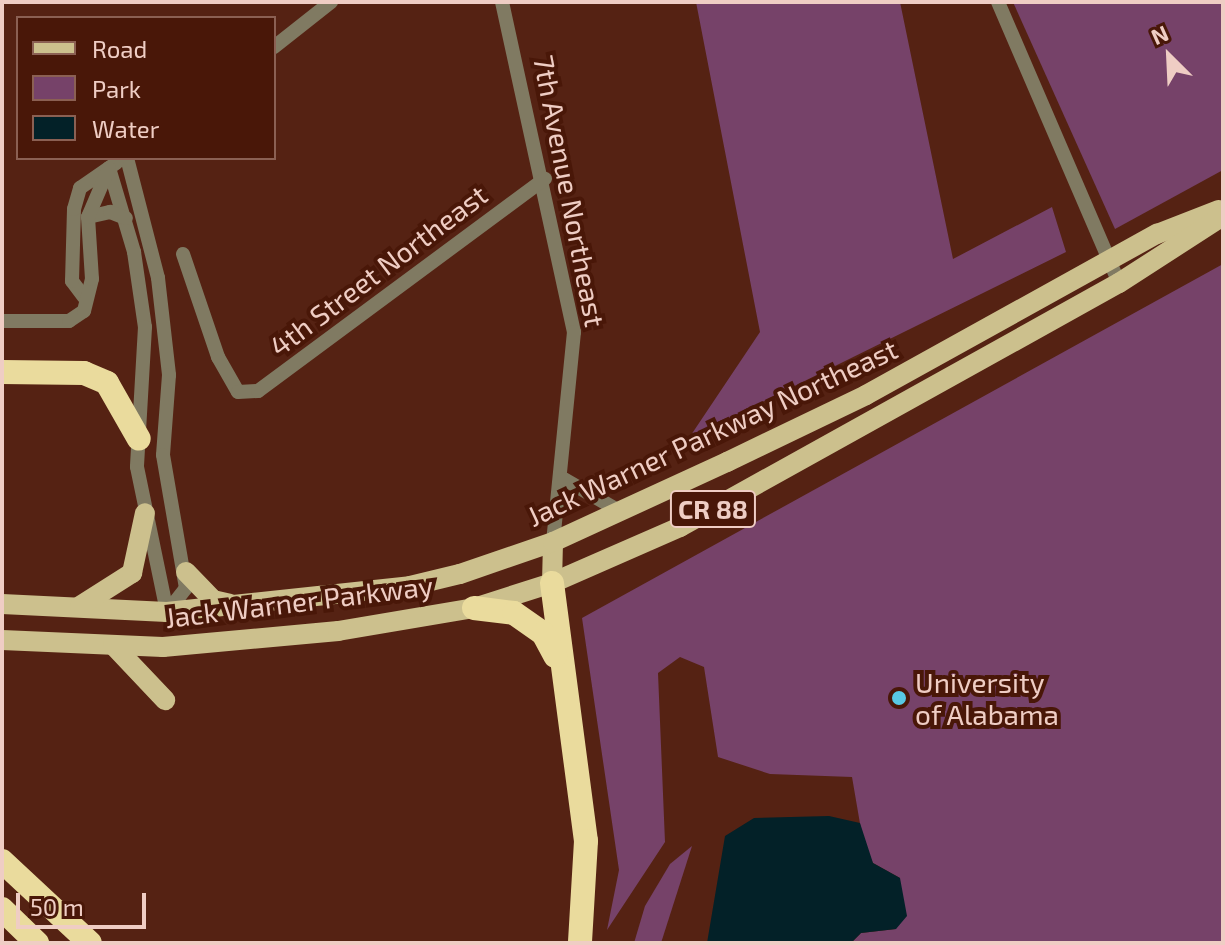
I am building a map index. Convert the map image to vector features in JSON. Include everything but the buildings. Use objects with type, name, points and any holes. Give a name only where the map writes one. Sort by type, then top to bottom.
[{"type":"highway","points":[[2,372],[84,373],[107,383],[139,439]]},
{"type":"highway","points":[[552,583],[557,661],[586,841],[580,943]]},
{"type":"highway","points":[[474,608],[514,613],[543,633],[557,661]]},
{"type":"highway","points":[[2,861],[90,943]]},
{"type":"highway","points":[[2,909],[37,943]]},
{"type":"main road","name":"Jack Warner Parkway Northeast","points":[[2,604],[167,612],[238,606],[410,586],[553,542],[866,395],[1109,259],[1223,209]]},
{"type":"main road","name":"Jack Warner Parkway Northeast","points":[[552,583],[680,527],[867,420],[1119,283],[1223,216]]},
{"type":"main road","points":[[75,609],[132,573],[145,513]]},
{"type":"main road","name":"7th Avenue Northeast","points":[[552,583],[553,542]]},
{"type":"main road","points":[[186,572],[213,600],[238,606]]},
{"type":"main road","name":"Jack Warner Parkway","points":[[2,640],[163,647],[338,631],[474,608],[552,583]]},
{"type":"main road","points":[[163,647],[167,612]]},
{"type":"main road","points":[[113,645],[165,700]]},
{"type":"street","points":[[276,45],[331,2]]},
{"type":"street","name":"7th Avenue Northeast","points":[[502,2],[545,179],[574,332],[564,479],[553,542]]},
{"type":"street","points":[[998,2],[1119,283]]},
{"type":"street","points":[[84,297],[72,264],[80,188],[122,160]]},
{"type":"street","points":[[126,160],[158,278],[169,375],[165,481],[186,572],[186,588],[167,612]]},
{"type":"street","points":[[2,321],[69,321],[84,311],[91,261],[88,217],[109,168]]},
{"type":"street","points":[[109,168],[126,218],[148,370],[139,439],[145,513],[167,612]]},
{"type":"street","name":"4th Street Northeast","points":[[183,254],[201,320],[238,392],[258,391],[545,179]]},
{"type":"street","points":[[88,217],[110,212],[126,218]]},
{"type":"street","points":[[72,264],[91,261]]},
{"type":"street","points":[[564,479],[621,512]]},
{"type":"green space","points":[[696,2],[900,2],[953,259],[1052,207],[1066,252],[689,438],[760,332]]},
{"type":"green space","points":[[1013,2],[1223,2],[1223,170],[1115,229]]},
{"type":"green space","name":"University of Alabama","points":[[1223,264],[1223,943],[851,943],[861,933],[896,929],[900,878],[873,863],[864,847],[852,777],[770,774],[718,757],[704,667],[680,657],[658,673],[665,842],[607,930],[619,870],[582,618]]},
{"type":"green space","points":[[692,846],[661,943],[634,943],[645,906],[670,864]]},
{"type":"water","points":[[829,816],[860,823],[873,863],[900,878],[907,916],[896,929],[861,933],[851,943],[707,943],[725,836],[754,818]]},
{"type":"place","name":"University of Alabama","points":[[899,698]]}]
